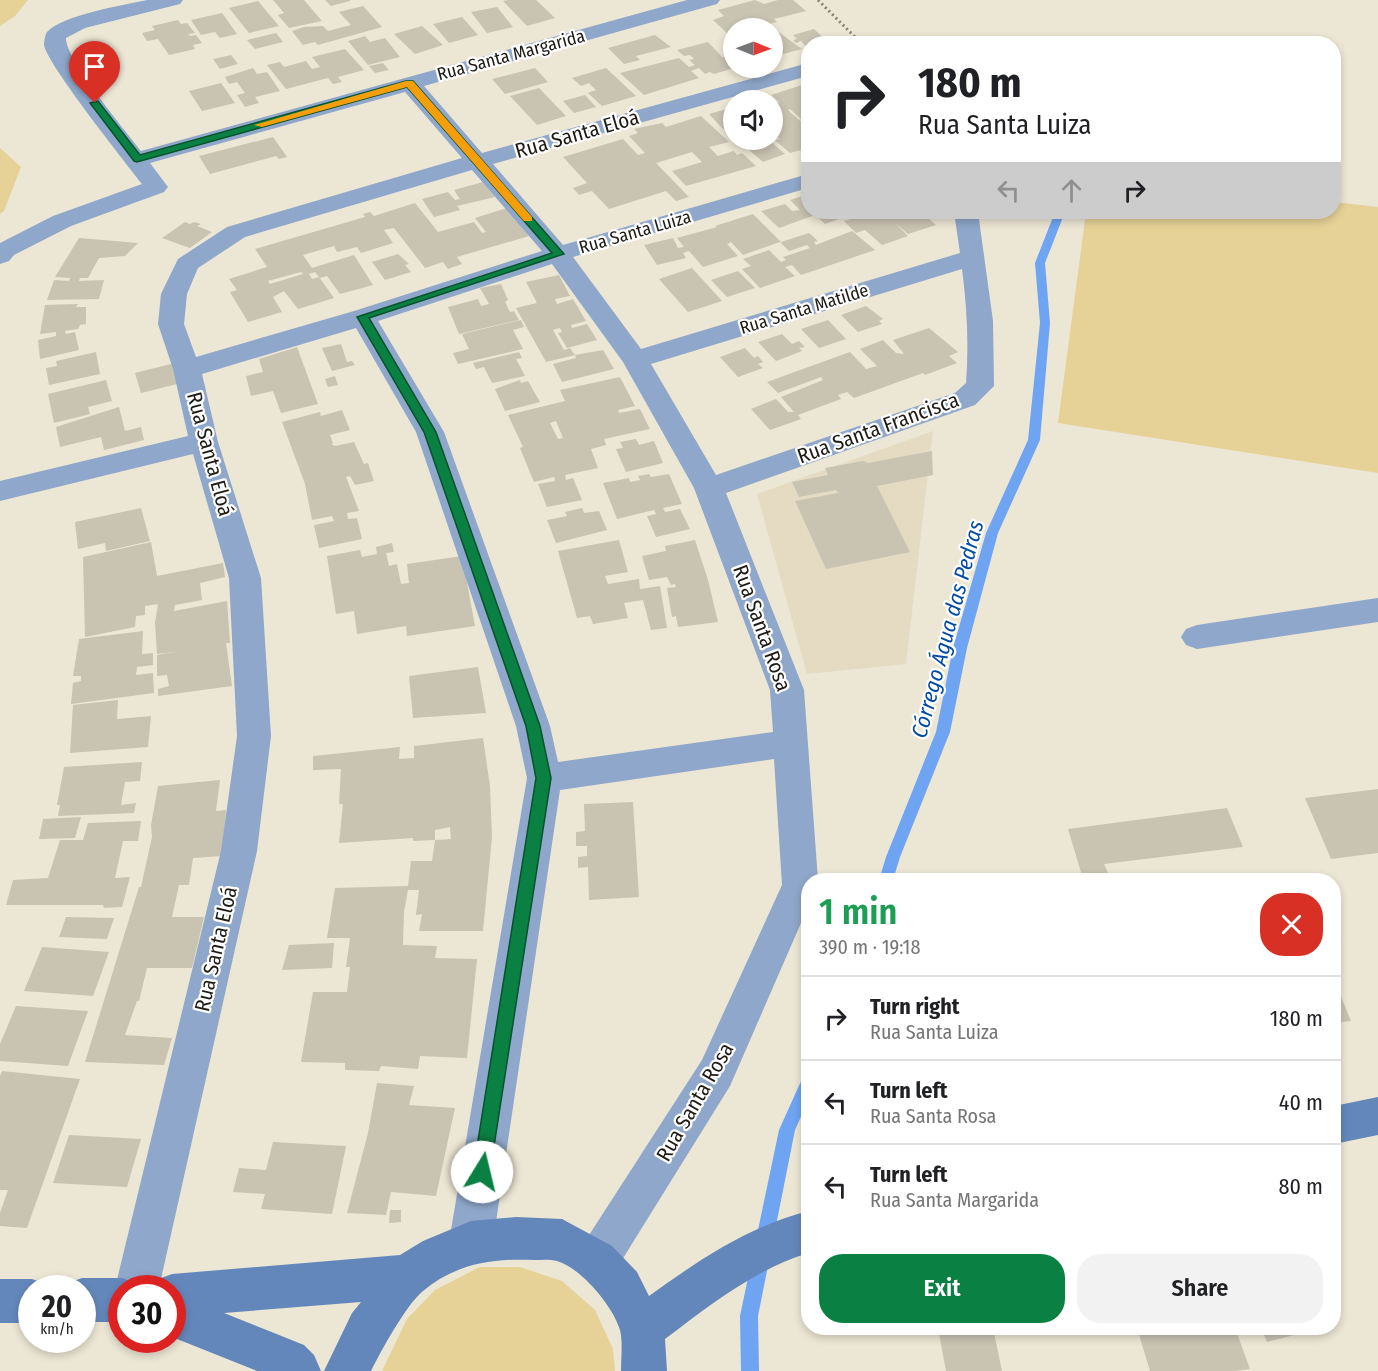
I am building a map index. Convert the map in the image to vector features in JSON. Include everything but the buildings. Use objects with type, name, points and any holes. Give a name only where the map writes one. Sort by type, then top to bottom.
[{"type":"street","points":[[0,256],[5,250],[62,221],[156,187],[66,66],[56,46],[56,35],[78,23],[173,0]]},
{"type":"street","name":"Rua Santa Margarida","points":[[137,159],[409,83],[674,5],[710,0]]},
{"type":"street","name":"Rua Santa Eloá","points":[[140,1275],[239,850],[254,736],[245,578],[204,442],[187,369],[171,324],[174,294],[187,264],[236,232],[478,161],[801,71]]},
{"type":"street","name":"Rua Santa Rosa","points":[[409,83],[558,254],[635,360],[709,488],[787,690],[801,885],[716,1073],[597,1262]]},
{"type":"street","name":"Rua Santa Luiza","points":[[187,369],[363,317],[558,254],[801,183]]},
{"type":"street","name":"Rua Santa Francisca","points":[[709,488],[965,399],[980,386],[982,360],[973,257],[967,219]]},
{"type":"street","name":"Rua Santa Matilde","points":[[635,360],[973,257]]},
{"type":"street","points":[[363,317],[430,432],[533,726],[544,778],[471,1242]]},
{"type":"street","points":[[0,491],[204,442]]},
{"type":"street","points":[[1197,637],[1378,610]]},
{"type":"street","points":[[544,778],[791,743]]},
{"type":"street","points":[[1341,1124],[1378,1116]]},
{"type":"street","points":[[642,1328],[733,1264],[801,1234]]},
{"type":"street","points":[[347,1371],[368,1329],[406,1276],[438,1256],[471,1242],[516,1238],[562,1240],[597,1262],[621,1287],[642,1328],[644,1371]]},
{"type":"street","points":[[186,1295],[406,1276]]},
{"type":"street","points":[[0,1301],[18,1301]]},
{"type":"street","points":[[186,1321],[288,1361],[298,1371]]},
{"type":"path","points":[[818,0],[854,36]]},
{"type":"shaded area","points":[[0,0],[28,0],[15,16],[0,26]]},
{"type":"shaded area","points":[[0,148],[21,167],[4,211],[0,214]]},
{"type":"shaded area","points":[[1341,203],[1378,207],[1378,473],[1058,423],[1085,219],[1341,219]]},
{"type":"shaded area","points":[[933,431],[906,664],[807,674],[757,494]]},
{"type":"shaded area","points":[[480,1267],[520,1267],[562,1281],[595,1310],[613,1349],[615,1371],[382,1371],[407,1319],[435,1290]]},
{"type":"waterway","name":"Córrego Água das Pedras","points":[[888,873],[943,732],[960,648],[992,533],[1034,440],[1045,323],[1040,263],[1057,219]]},
{"type":"waterway","name":"Córrego Água das Pedras","points":[[750,1371],[749,1316],[787,1130],[801,1099]]},
{"type":"slow traffic","points":[[259,125],[409,83],[528,219]]},
{"type":"route","points":[[95,103],[137,159],[409,83],[558,254],[363,317],[430,432],[533,726],[544,778],[482,1172]]}]
